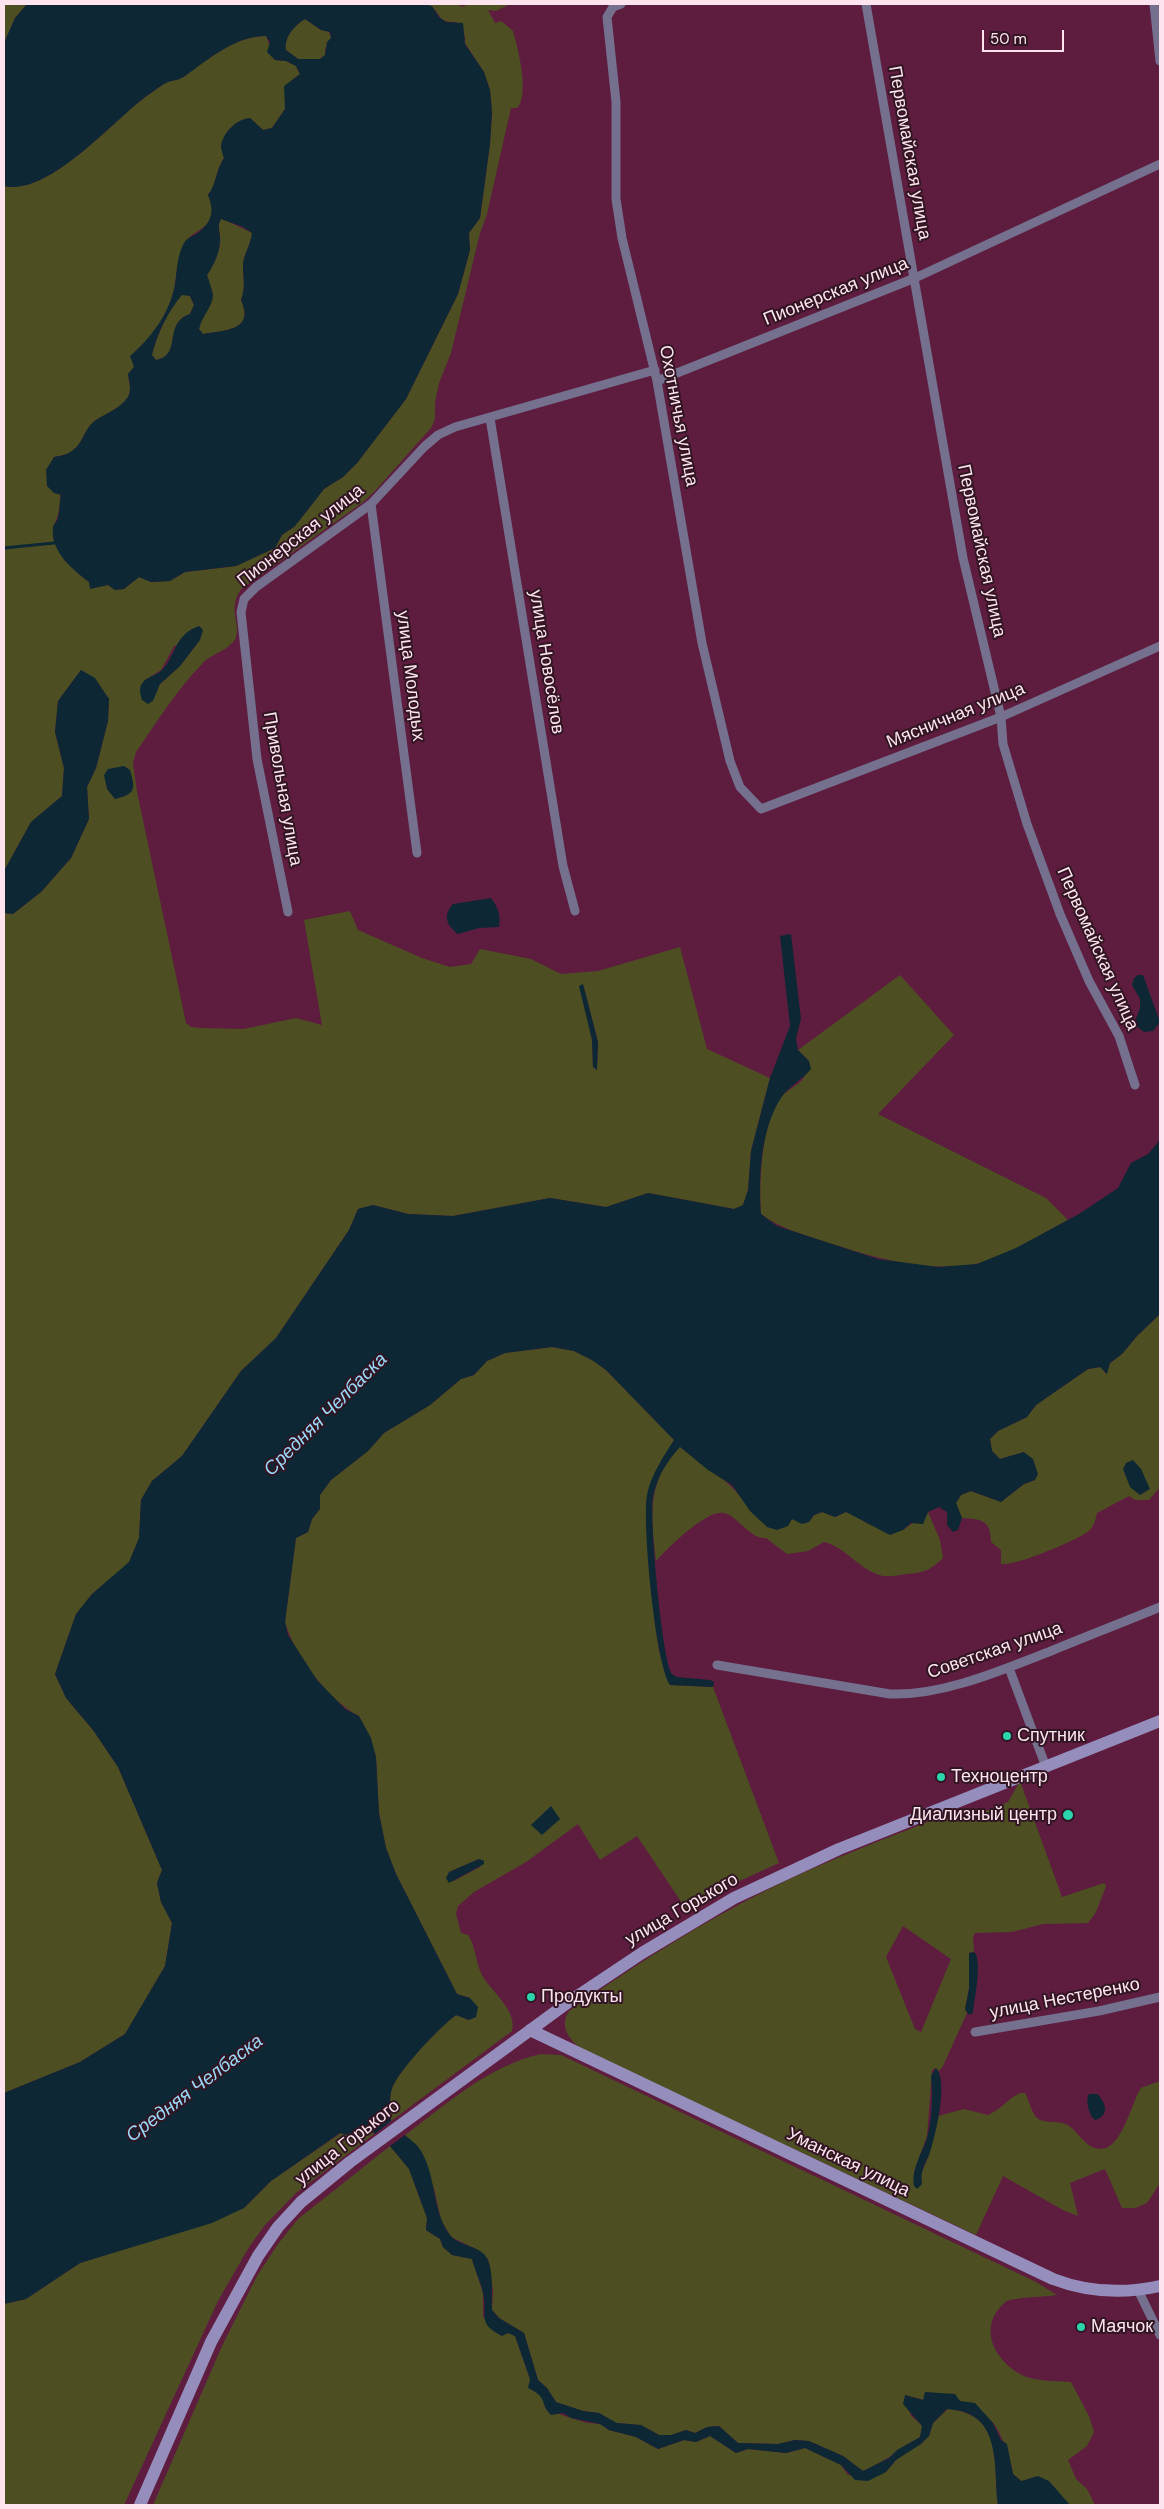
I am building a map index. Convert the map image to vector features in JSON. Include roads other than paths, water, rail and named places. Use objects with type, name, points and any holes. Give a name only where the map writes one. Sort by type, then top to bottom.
[{"type":"main road","name":"улица Горького","points":[[140,2505],[211,2342],[258,2256],[278,2227],[301,2202],[381,2139],[530,2030],[642,1953],[734,1898],[838,1849],[1160,1722]]},
{"type":"main road","name":"Уманская улица","points":[[530,2030],[1018,2264],[1077,2287],[1102,2290],[1138,2290],[1160,2286]]},
{"type":"street","name":"Охотничья улица","points":[[621,4],[614,7],[607,17],[616,102],[616,199],[622,238],[655,370],[702,643],[730,760],[740,786],[761,809]]},
{"type":"street","name":"Первомайская улица","points":[[866,4],[963,558],[1001,717],[1003,744],[1027,824],[1064,922],[1089,981],[1119,1036],[1135,1085]]},
{"type":"street","points":[[1154,4],[1160,60]]},
{"type":"street","name":"Пионерская улица","points":[[657,381],[915,278],[1160,164]]},
{"type":"street","name":"Пионерская улица","points":[[241,612],[244,599],[249,592],[371,504],[438,435],[455,427],[655,370]]},
{"type":"street","name":"улица Новосёлов","points":[[490,418],[563,866],[575,911]]},
{"type":"street","name":"улица Молодых","points":[[371,504],[417,853]]},
{"type":"street","name":"Привольная улица","points":[[241,612],[256,759],[288,912]]},
{"type":"street","name":"Мясничная улица","points":[[761,809],[1001,717],[1160,646]]},
{"type":"street","name":"Советская улица","points":[[717,1665],[890,1694],[908,1695],[1009,1668],[1160,1607]]},
{"type":"street","points":[[1009,1668],[1046,1767]]},
{"type":"street","name":"улица Нестеренко","points":[[975,2032],[1099,2011],[1160,1997]]},
{"type":"street","points":[[1138,2290],[1160,2335]]},
{"type":"water","points":[[27,4],[423,4],[432,6],[439,17],[446,22],[463,23],[465,44],[484,72],[490,90],[492,112],[490,144],[480,218],[469,233],[470,250],[458,294],[406,399],[357,463],[343,477],[324,489],[295,526],[282,535],[275,548],[236,566],[185,572],[170,581],[151,582],[139,577],[124,589],[115,590],[108,585],[90,589],[89,582],[70,566],[55,544],[53,528],[58,518],[61,495],[54,493],[47,486],[46,470],[54,457],[64,455],[77,447],[87,430],[96,420],[118,407],[128,397],[130,388],[128,374],[134,367],[130,356],[152,333],[169,306],[183,245],[187,239],[204,228],[210,219],[211,206],[208,195],[224,158],[221,146],[228,131],[240,121],[250,118],[263,130],[272,128],[285,109],[284,86],[300,74],[296,66],[286,61],[275,60],[267,52],[270,42],[266,36],[255,37],[233,44],[183,77],[168,82],[148,95],[61,168],[41,180],[22,186],[4,186],[4,43],[15,18]],"holes":[[[305,19],[321,30],[330,32],[331,38],[327,42],[325,55],[320,59],[298,59],[286,50],[288,36]],[[221,219],[243,227],[252,233],[243,264],[244,287],[241,300],[244,318],[236,327],[203,334],[199,329],[213,299],[207,275],[219,251]],[[182,295],[190,296],[194,305],[190,314],[177,325],[169,352],[164,357],[156,360],[152,355],[157,339]]]},
{"type":"water","points":[[199,626],[203,630],[200,640],[180,666],[160,684],[153,701],[148,704],[142,700],[140,690],[142,683],[161,671],[185,634]]},
{"type":"water","points":[[81,670],[95,678],[109,699],[108,721],[96,768],[87,787],[89,819],[71,858],[41,892],[13,914],[4,913],[4,871],[31,822],[62,796],[64,768],[55,732],[58,701]]},
{"type":"water","points":[[124,766],[130,770],[133,787],[127,795],[115,799],[107,789],[104,775],[108,769]]},
{"type":"water","points":[[491,898],[498,911],[499,927],[479,928],[458,934],[451,927],[447,916],[453,904]]},
{"type":"water","name":"Средняя Челбаска","points":[[791,934],[801,1019],[796,1038],[798,1050],[809,1061],[811,1069],[784,1094],[774,1110],[769,1124],[762,1154],[761,1214],[777,1226],[878,1259],[938,1267],[977,1264],[1016,1248],[1079,1214],[1118,1188],[1131,1163],[1148,1154],[1160,1140],[1160,1314],[1137,1336],[1122,1354],[1110,1363],[1107,1374],[1100,1367],[1088,1369],[1036,1405],[1027,1417],[998,1431],[990,1439],[992,1451],[1000,1459],[1024,1452],[1033,1459],[1038,1474],[1035,1480],[1024,1484],[1001,1502],[971,1491],[961,1495],[956,1503],[962,1518],[958,1530],[953,1532],[947,1525],[947,1512],[939,1507],[928,1512],[923,1524],[911,1523],[903,1530],[890,1535],[846,1512],[835,1517],[822,1512],[814,1515],[809,1522],[802,1524],[792,1519],[788,1526],[777,1530],[767,1527],[750,1511],[732,1485],[708,1470],[680,1447],[663,1470],[653,1497],[652,1510],[657,1588],[664,1644],[672,1674],[677,1677],[710,1680],[714,1682],[713,1687],[670,1685],[664,1671],[659,1650],[648,1561],[646,1533],[647,1495],[654,1473],[674,1440],[606,1370],[574,1351],[552,1347],[505,1353],[487,1361],[474,1375],[461,1379],[430,1405],[384,1433],[368,1451],[331,1480],[320,1495],[320,1509],[312,1519],[308,1532],[296,1538],[285,1622],[288,1635],[317,1680],[345,1709],[359,1716],[371,1738],[376,1757],[379,1813],[386,1848],[396,1874],[457,1994],[470,1998],[478,2007],[476,2017],[469,2020],[456,2015],[423,2046],[400,2074],[393,2086],[390,2101],[391,2121],[375,2134],[368,2127],[346,2135],[340,2133],[271,2181],[244,2208],[212,2223],[80,2263],[26,2299],[4,2304],[4,2093],[80,2062],[125,2034],[165,1966],[172,1923],[161,1902],[157,1883],[162,1870],[118,1767],[93,1730],[66,1698],[55,1674],[76,1614],[92,1594],[129,1562],[139,1538],[141,1500],[152,1481],[182,1456],[241,1371],[276,1338],[349,1230],[358,1209],[373,1205],[408,1214],[453,1216],[550,1198],[606,1207],[648,1193],[734,1209],[743,1205],[748,1190],[751,1151],[770,1078],[790,1026],[780,936]]},
{"type":"water","points":[[1138,975],[1143,975],[1160,1022],[1153,1031],[1144,1032],[1134,1024],[1140,1008],[1140,999],[1132,985],[1134,978]]},
{"type":"water","points":[[583,984],[598,1042],[597,1070],[593,1067],[592,1040],[579,986]]},
{"type":"water","points":[[1133,1460],[1141,1469],[1150,1489],[1140,1495],[1130,1487],[1123,1469],[1126,1463]]},
{"type":"water","points":[[551,1806],[560,1819],[542,1835],[531,1825]]},
{"type":"water","points":[[479,1859],[484,1861],[484,1864],[449,1883],[446,1878],[449,1872]]},
{"type":"water","points":[[974,1952],[978,1963],[977,1981],[973,2013],[969,2015],[965,2009],[969,1989],[969,1953]]},
{"type":"water","points":[[936,2068],[940,2075],[941,2085],[940,2110],[932,2147],[922,2172],[922,2184],[917,2189],[914,2186],[913,2180],[929,2131],[932,2107],[931,2076]]},
{"type":"water","points":[[1089,2094],[1097,2094],[1103,2101],[1105,2108],[1103,2115],[1095,2120],[1088,2108],[1087,2100]]},
{"type":"water","points":[[405,2135],[418,2146],[425,2158],[440,2214],[450,2235],[459,2242],[481,2251],[488,2260],[492,2278],[492,2310],[499,2318],[524,2333],[538,2380],[547,2388],[556,2402],[583,2411],[599,2413],[617,2423],[641,2425],[659,2435],[671,2435],[686,2430],[695,2433],[707,2427],[719,2426],[738,2443],[778,2444],[795,2440],[809,2441],[843,2456],[863,2471],[889,2458],[897,2450],[920,2437],[922,2426],[903,2404],[905,2395],[923,2400],[925,2392],[955,2394],[960,2401],[975,2403],[993,2423],[1001,2440],[1007,2444],[1013,2474],[1021,2481],[1038,2476],[1049,2481],[1070,2505],[998,2505],[992,2443],[986,2430],[978,2420],[965,2412],[947,2409],[933,2423],[929,2436],[921,2444],[896,2460],[886,2472],[868,2481],[855,2480],[841,2465],[805,2448],[786,2453],[748,2449],[736,2453],[710,2436],[696,2442],[684,2440],[658,2449],[636,2437],[609,2430],[600,2424],[571,2418],[563,2413],[551,2415],[539,2395],[528,2388],[530,2379],[515,2336],[508,2333],[502,2336],[489,2327],[486,2322],[483,2293],[472,2259],[452,2255],[443,2247],[440,2239],[426,2230],[427,2218],[409,2169],[390,2146]]},
{"type":"waterway","points":[[4,548],[54,543]]},
{"type":"place","name":"Спутник","points":[[1007,1736]]},
{"type":"place","name":"Техноцентр","points":[[941,1777]]},
{"type":"place","name":"Диализный центр","points":[[1068,1815]]},
{"type":"place","name":"Продукты","points":[[531,1997]]},
{"type":"place","name":"Маячок","points":[[1081,2327]]}]
